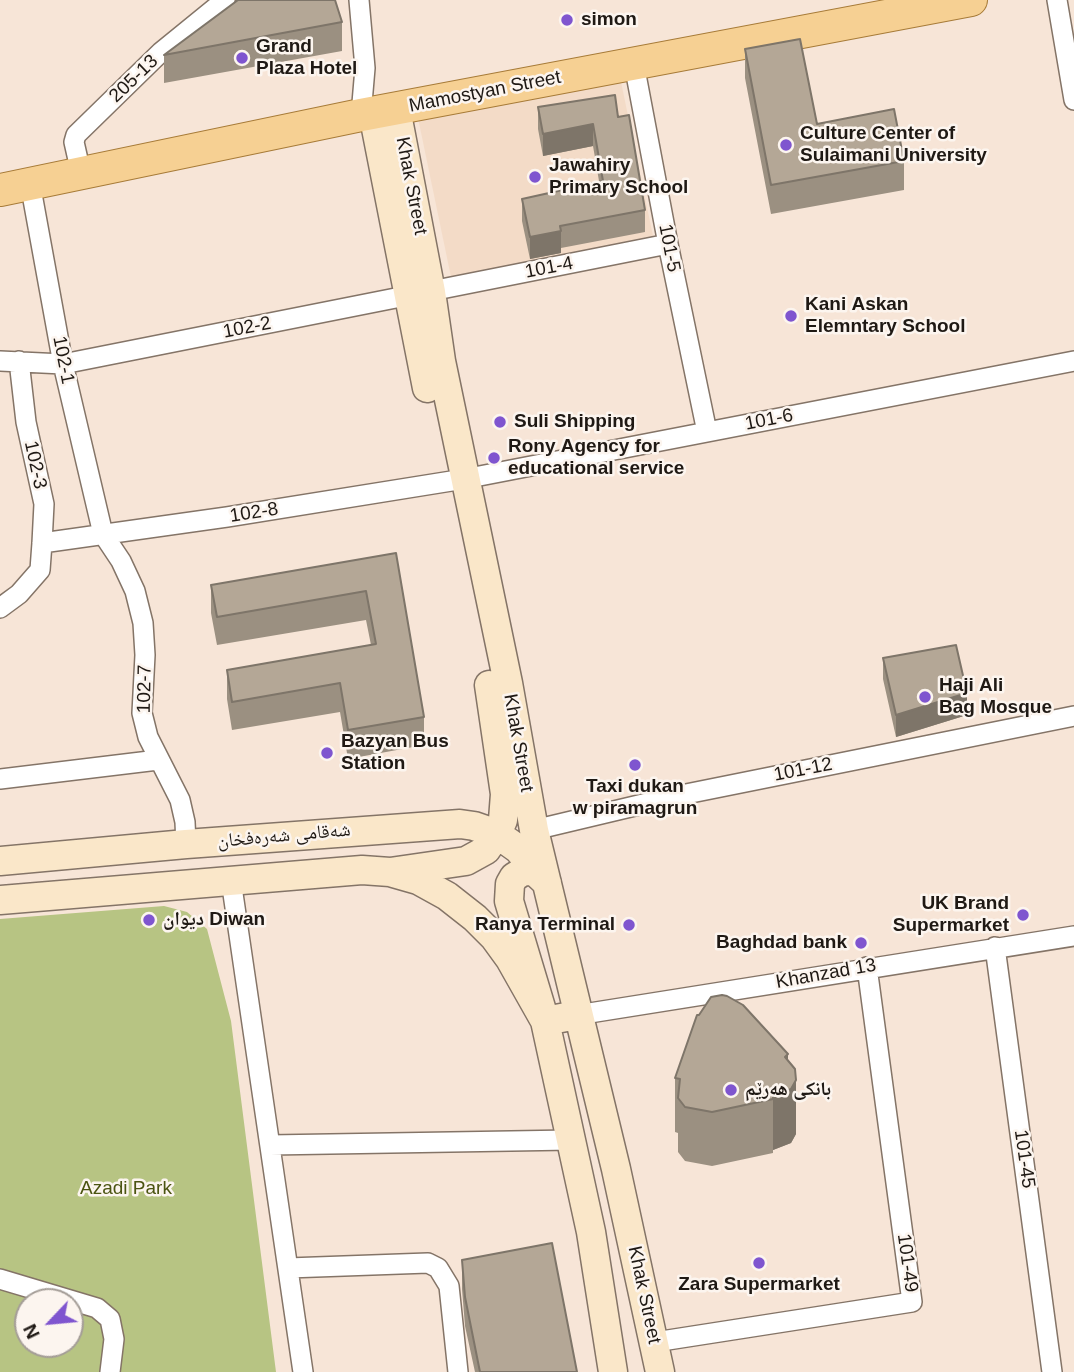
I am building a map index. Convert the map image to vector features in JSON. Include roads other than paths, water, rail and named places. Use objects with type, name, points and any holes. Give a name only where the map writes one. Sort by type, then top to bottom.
[{"type":"main road","name":"Mamostyan Street","points":[[0,190],[377,113],[971,0]]},
{"type":"main road","name":"Khak Street","points":[[377,113],[420,294],[455,480],[508,683],[534,830],[616,1169],[656,1342],[660,1372]]},
{"type":"main road","points":[[0,900],[362,870],[390,872],[466,862],[485,850],[503,820],[505,794],[455,480]]},
{"type":"main road","name":"شەقامی شەرەفخان","points":[[0,861],[443,824],[474,826],[497,834],[518,849],[547,883]]},
{"type":"main road","points":[[547,883],[533,870],[522,872],[514,877],[509,901],[545,1021],[591,1233],[613,1372]]},
{"type":"main road","points":[[390,872],[418,880],[447,896],[475,918],[494,937],[510,959],[545,1021]]},
{"type":"main road","points":[[545,1021],[577,1015]]},
{"type":"street","name":"205-13","points":[[81,173],[74,142],[79,131],[161,52],[225,0]]},
{"type":"street","points":[[359,0],[365,68],[377,113]]},
{"type":"street","points":[[1057,0],[1074,100]]},
{"type":"street","name":"101-5","points":[[634,64],[707,432]]},
{"type":"street","name":"102-1","points":[[30,183],[63,364],[103,534]]},
{"type":"street","name":"101-4","points":[[420,294],[668,244]]},
{"type":"street","name":"102-2","points":[[10,361],[63,364],[420,294]]},
{"type":"street","name":"102-3","points":[[0,608],[19,594],[40,570],[44,504],[10,361]]},
{"type":"street","name":"101-6","points":[[455,480],[1074,361]]},
{"type":"street","name":"102-8","points":[[42,543],[227,517],[455,480]]},
{"type":"street","name":"102-7","points":[[103,534],[121,561],[135,591],[143,623],[145,655],[142,713],[158,760],[171,779],[180,800],[186,844]]},
{"type":"street","name":"101-12","points":[[534,830],[681,795],[1074,716]]},
{"type":"street","points":[[0,779],[158,760]]},
{"type":"street","points":[[230,880],[303,1372]]},
{"type":"street","name":"Khanzad 13","points":[[577,1015],[1074,936]]},
{"type":"street","name":"101-45","points":[[995,947],[1052,1372]]},
{"type":"street","name":"101-49","points":[[656,1342],[912,1302],[867,967]]},
{"type":"street","points":[[270,1145],[571,1140]]},
{"type":"street","points":[[288,1268],[428,1264],[438,1268],[463,1266]]},
{"type":"street","points":[[438,1268],[449,1286],[458,1372]]},
{"type":"street","points":[[0,1279],[97,1308],[110,1319],[114,1339],[110,1372]]},
{"type":"place","name":"simon","points":[[567,20]]},
{"type":"place","name":"Grand Plaza Hotel","points":[[242,58]]},
{"type":"place","name":"Culture Center of Sulaimani University","points":[[786,145]]},
{"type":"place","name":"Jawahiry Primary School","points":[[535,177]]},
{"type":"place","name":"Kani Askan Elemntary School","points":[[791,316]]},
{"type":"place","name":"Suli Shipping","points":[[500,422]]},
{"type":"place","name":"Rony Agency for educational service","points":[[494,458]]},
{"type":"place","name":"Haji Ali Bag Mosque","points":[[925,697]]},
{"type":"place","name":"Bazyan Bus Station","points":[[327,753]]},
{"type":"place","name":"Taxi dukan w piramagrun","points":[[635,765]]},
{"type":"place","name":"UK Brand Supermarket","points":[[1023,915]]},
{"type":"place","name":"دیوان Diwan","points":[[149,920]]},
{"type":"place","name":"Ranya Terminal","points":[[629,925]]},
{"type":"place","name":"Baghdad bank","points":[[861,943]]},
{"type":"place","name":"بانکی هەرێم","points":[[731,1090]]},
{"type":"place","name":"Zara Supermarket","points":[[759,1263]]},
{"type":"park label","name":"Azadi Park","points":[[126,1189]]}]
